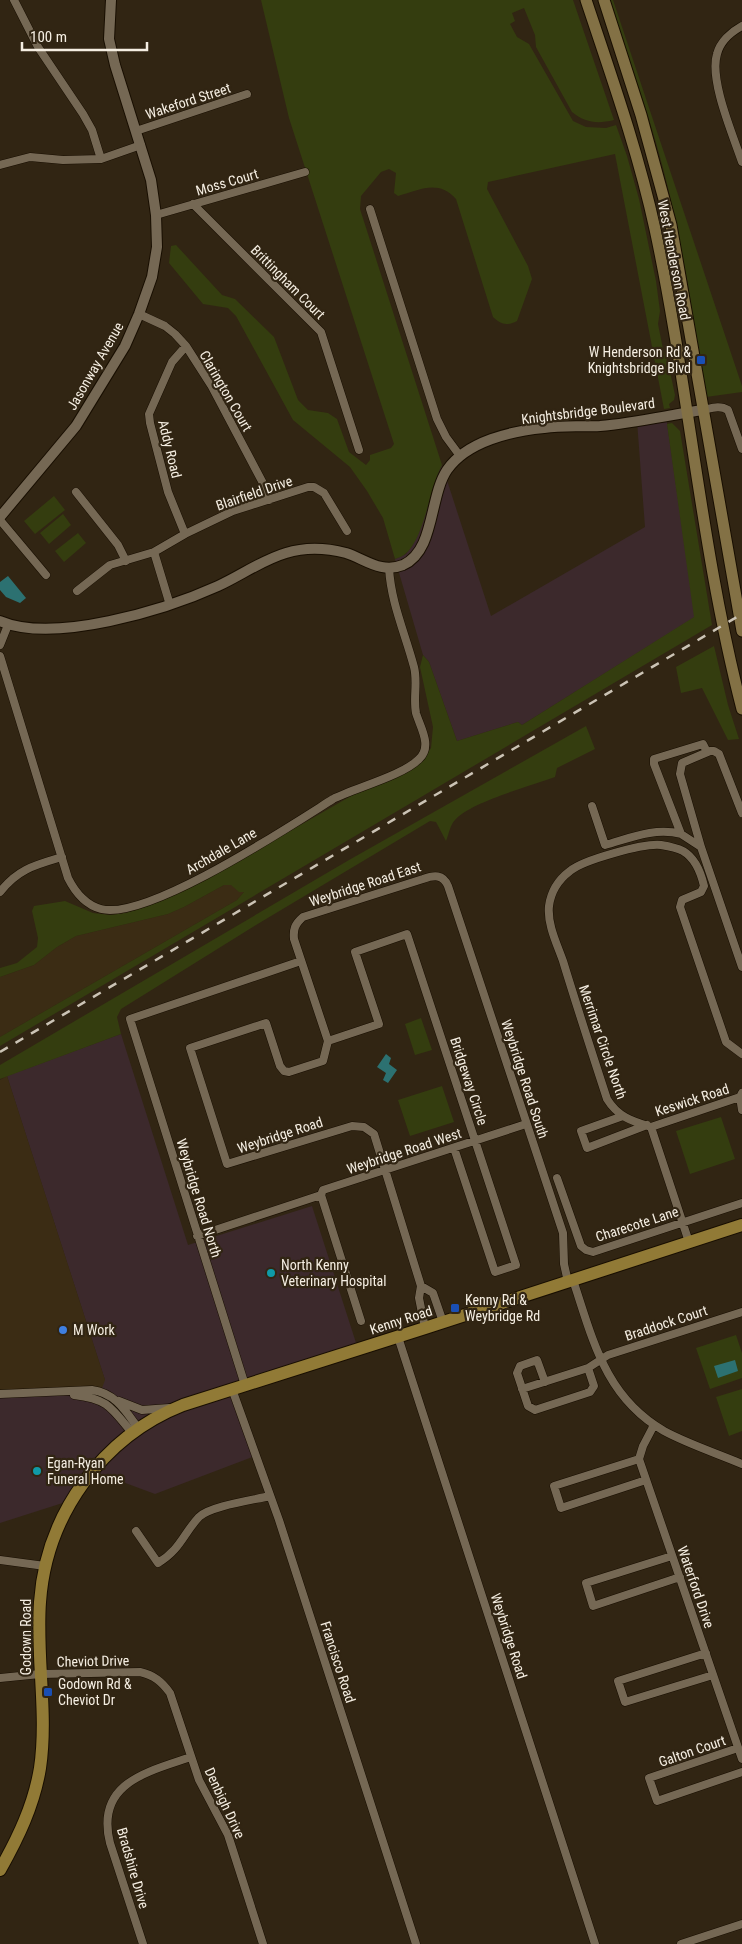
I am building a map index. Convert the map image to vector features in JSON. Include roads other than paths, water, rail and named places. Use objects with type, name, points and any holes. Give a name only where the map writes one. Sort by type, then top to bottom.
[{"type":"main road","name":"West Henderson Road","points":[[586,0],[626,120],[655,228],[724,634],[742,709]]},
{"type":"main road","name":"West Henderson Road","points":[[604,0],[641,115],[671,225],[742,631]]},
{"type":"main road","name":"Kenny Road","points":[[135,1430],[164,1412],[183,1405],[742,1225]]},
{"type":"main road","name":"Godown Road","points":[[0,1870],[27,1815],[36,1788],[42,1752],[40,1603],[45,1566],[59,1523],[72,1500],[103,1459],[135,1430]]},
{"type":"street","points":[[14,0],[38,47],[92,130],[101,159]]},
{"type":"street","name":"Jasonway Avenue","points":[[0,519],[76,426],[124,346],[139,314],[152,277],[157,247],[156,215],[151,180],[114,65],[109,39],[111,0]]},
{"type":"street","points":[[742,26],[721,45],[715,65],[719,90],[742,162]]},
{"type":"street","name":"Wakeford Street","points":[[136,131],[247,94]]},
{"type":"street","points":[[0,165],[30,157],[63,160],[101,159],[141,145]]},
{"type":"street","name":"Moss Court","points":[[156,215],[305,172]]},
{"type":"street","name":"Brittingham Court","points":[[193,204],[321,332],[359,450]]},
{"type":"street","points":[[370,209],[436,419],[460,456]]},
{"type":"street","name":"Clarington Court","points":[[139,314],[165,326],[186,346],[211,385],[264,486],[269,500]]},
{"type":"street","name":"Addy Road","points":[[185,534],[168,492],[149,414],[172,362],[186,346]]},
{"type":"street","points":[[704,410],[719,407],[728,410],[742,449]]},
{"type":"street","name":"Knightsbridge Boulevard","points":[[389,568],[408,562],[420,550],[442,480],[447,470],[460,456],[482,444],[521,432],[544,428],[600,426],[704,410]]},
{"type":"street","name":"Blairfield Drive","points":[[77,591],[105,568],[154,552],[185,534],[233,511],[308,487],[314,486],[324,492],[347,531]]},
{"type":"street","points":[[76,492],[118,545],[126,561]]},
{"type":"street","points":[[0,519],[46,575]]},
{"type":"street","points":[[0,645],[4,623],[42,629],[77,626],[131,615],[170,605],[218,586],[276,557],[303,549],[338,551],[377,567],[389,568]]},
{"type":"street","points":[[154,552],[170,605]]},
{"type":"street","name":"Archdale Lane","points":[[0,656],[72,887],[83,899],[99,909],[118,910],[176,891],[333,799],[378,781],[418,761],[425,748],[423,732],[416,708],[414,668],[393,601],[389,568]]},
{"type":"street","points":[[681,834],[654,764],[654,759],[703,744],[707,752]]},
{"type":"street","points":[[742,813],[721,758],[714,751],[707,752],[682,763],[680,769],[702,847],[742,968]]},
{"type":"street","points":[[592,806],[605,845],[653,831],[669,831],[681,834],[702,847]]},
{"type":"street","name":"Merrimar Circle North","points":[[649,1126],[614,1110],[608,1099],[551,924],[549,907],[554,887],[570,870],[580,864],[636,848],[660,845],[683,851],[694,862],[702,875],[704,886],[701,892],[682,900],[680,907],[726,1042],[742,1054]]},
{"type":"street","points":[[0,892],[22,870],[62,857]]},
{"type":"street","name":"Weybridge Road East","points":[[328,1041],[301,961],[293,931],[296,923],[303,918],[431,876],[440,876],[448,886]]},
{"type":"street","name":"Weybridge Road South","points":[[448,886],[563,1233],[564,1264],[600,1361],[615,1387],[632,1406],[654,1424],[677,1437],[742,1464]]},
{"type":"street","name":"Bridgeway Circle","points":[[328,1041],[379,1024],[355,952],[407,934],[516,1265],[495,1272],[454,1148]]},
{"type":"street","name":"Weybridge Road North","points":[[245,1385],[130,1019],[301,961]]},
{"type":"street","name":"Weybridge Road","points":[[328,1041],[323,1060],[289,1072],[284,1071],[280,1066],[266,1024],[190,1048],[227,1164],[352,1126],[364,1127],[374,1134],[421,1286],[419,1298],[425,1328]]},
{"type":"street","points":[[741,1095],[742,1110]]},
{"type":"street","name":"Keswick Road","points":[[624,1116],[581,1131],[586,1148],[741,1095]]},
{"type":"street","name":"Weybridge Road West","points":[[197,1236],[321,1195],[323,1190],[526,1124]]},
{"type":"street","points":[[649,1126],[690,1242]]},
{"type":"street","name":"Charecote Lane","points":[[557,1178],[581,1246],[593,1252],[742,1203]]},
{"type":"street","points":[[321,1195],[362,1321]]},
{"type":"street","name":"Weybridge Road","points":[[421,1286],[433,1293],[443,1322]]},
{"type":"street","name":"Braddock Court","points":[[522,1389],[588,1368],[608,1355],[742,1312]]},
{"type":"street","name":"Weybridge Road","points":[[398,1337],[596,1944]]},
{"type":"street","points":[[545,1382],[538,1360],[520,1366],[517,1373],[522,1389],[528,1406],[535,1410],[590,1392],[594,1386],[588,1368]]},
{"type":"street","name":"Francisco Road","points":[[232,1389],[270,1496],[416,1944]]},
{"type":"street","name":"Kenny Road","points":[[0,1394],[102,1392],[142,1410],[163,1409],[183,1405]]},
{"type":"street","name":"Kenny Road","points":[[68,1393],[101,1400],[135,1430]]},
{"type":"street","points":[[117,1400],[135,1430]]},
{"type":"street","points":[[646,1480],[561,1508],[554,1486],[639,1460],[642,1446],[654,1424]]},
{"type":"street","name":"Waterford Drive","points":[[639,1460],[706,1653],[738,1735],[738,1748],[742,1759]]},
{"type":"street","points":[[136,1531],[158,1563],[179,1547],[192,1526],[204,1513],[270,1496]]},
{"type":"street","points":[[672,1556],[586,1584],[593,1606],[680,1577]]},
{"type":"street","points":[[0,1560],[45,1566]]},
{"type":"street","points":[[706,1653],[618,1681],[625,1702],[714,1675]]},
{"type":"street","name":"Cheviot Drive","points":[[0,1678],[40,1674],[140,1672],[156,1677]]},
{"type":"street","name":"Denbigh Drive","points":[[156,1677],[170,1693],[199,1780],[228,1835],[263,1944]]},
{"type":"street","name":"Galton Court","points":[[738,1748],[649,1778],[657,1801],[742,1772]]},
{"type":"street","name":"Bradshire Drive","points":[[143,1944],[108,1836],[109,1814],[113,1800],[133,1778],[191,1757]]},
{"type":"street","points":[[681,1944],[742,1924]]},
{"type":"water","points":[[8,576],[26,598],[20,603],[6,597],[0,590],[0,582]]},
{"type":"water","points":[[386,1054],[391,1058],[389,1064],[397,1070],[388,1083],[383,1080],[386,1073],[377,1067]]},
{"type":"water","points":[[735,1360],[738,1371],[718,1378],[714,1366]]},
{"type":"railway","points":[[0,1052],[742,614]]},
{"type":"place","name":"W Henderson Rd & Knightsbridge Blvd","points":[[701,360]]},
{"type":"place","name":"North Kenny Veterinary Hospital","points":[[271,1273]]},
{"type":"place","name":"Kenny Rd & Weybridge Rd","points":[[455,1308]]},
{"type":"place","name":"M Work","points":[[63,1330]]},
{"type":"place","name":"Egan-Ryan Funeral Home","points":[[37,1471]]},
{"type":"place","name":"Godown Rd & Cheviot Dr","points":[[48,1692]]}]
